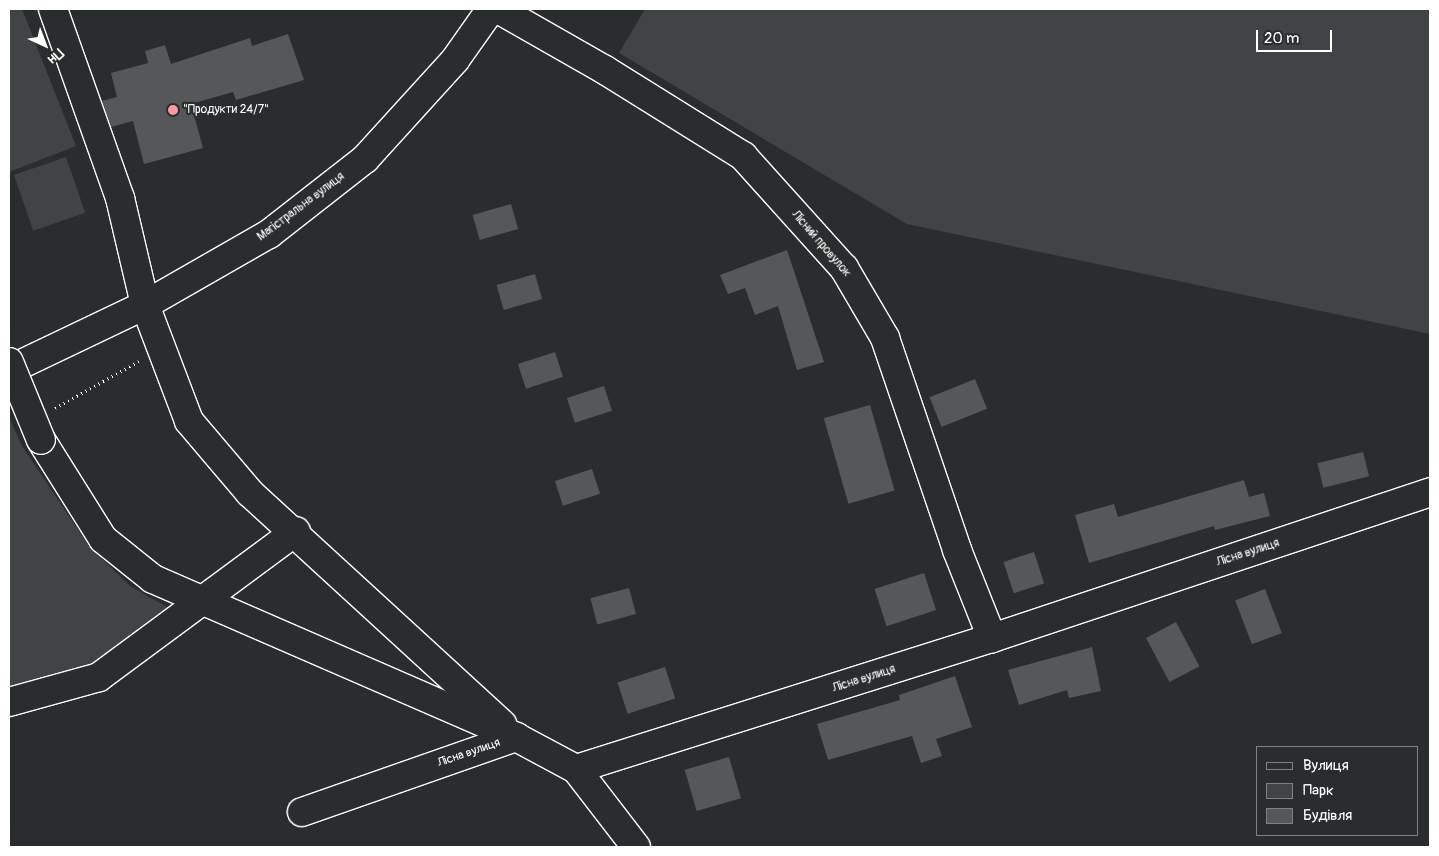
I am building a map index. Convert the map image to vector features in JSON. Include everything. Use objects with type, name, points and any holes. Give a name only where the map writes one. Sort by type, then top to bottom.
[{"type":"street","points":[[53,9],[120,198],[145,305],[189,421],[250,493],[296,531],[516,737]]},
{"type":"street","name":"Магістральна вулиця","points":[[9,370],[145,305],[269,234],[365,159],[455,60],[491,9]]},
{"type":"street","name":"Лісний провулок","points":[[498,9],[605,70],[743,156],[844,268],[885,338],[957,550],[992,638]]},
{"type":"street","points":[[9,362],[41,440],[103,539],[153,579],[202,603],[516,737]]},
{"type":"street","name":"Лісна вулиця","points":[[302,812],[516,737],[576,769],[992,638],[1430,492]]},
{"type":"street","points":[[9,702],[99,677],[202,603],[296,531]]},
{"type":"street","points":[[576,769],[636,847]]},
{"type":"path","points":[[48,411],[162,350]]},
{"type":"green space","points":[[9,9],[22,9],[76,146],[9,172]]},
{"type":"green space","points":[[645,9],[1430,9],[1430,334],[907,224],[619,53]]},
{"type":"green space","points":[[66,157],[85,213],[33,231],[14,175]]},
{"type":"green space","points":[[9,417],[22,446],[89,546],[130,586],[167,607],[94,663],[9,689]]},
{"type":"building","points":[[288,34],[304,80],[236,100],[233,92],[191,104],[203,148],[144,164],[133,121],[111,127],[102,101],[117,97],[111,73],[148,63],[145,51],[165,45],[171,64],[250,38],[252,46]]},
{"type":"building","points":[[511,204],[518,229],[480,240],[473,215]]},
{"type":"building","points":[[787,250],[824,362],[797,370],[778,306],[755,315],[745,288],[728,294],[720,275]]},
{"type":"building","points":[[535,274],[542,299],[504,310],[497,285]]},
{"type":"building","points":[[555,352],[563,377],[526,389],[518,364]]},
{"type":"building","points":[[975,379],[987,409],[942,427],[930,397]]},
{"type":"building","points":[[604,386],[612,411],[575,423],[567,398]]},
{"type":"building","points":[[870,405],[895,491],[848,504],[824,418]]},
{"type":"building","points":[[1363,452],[1369,476],[1323,488],[1317,463]]},
{"type":"building","points":[[592,469],[600,494],[563,506],[555,481]]},
{"type":"building","points":[[1244,480],[1249,497],[1264,493],[1270,516],[1215,530],[1214,526],[1089,563],[1075,515],[1114,504],[1118,517]]},
{"type":"building","points":[[1034,552],[1044,583],[1014,593],[1004,562]]},
{"type":"building","points":[[924,573],[936,610],[887,626],[875,589]]},
{"type":"building","points":[[629,588],[636,614],[597,624],[590,598]]},
{"type":"building","points":[[1265,589],[1282,633],[1252,644],[1235,600]]},
{"type":"building","points":[[1176,622],[1199,666],[1169,682],[1146,638]]},
{"type":"building","points":[[1092,647],[1101,691],[1069,698],[1067,690],[1019,705],[1008,670]]},
{"type":"building","points":[[665,667],[675,698],[628,714],[617,682]]},
{"type":"building","points":[[955,676],[972,727],[936,739],[942,756],[921,763],[912,736],[828,760],[817,724],[900,700],[899,695]]},
{"type":"building","points":[[729,757],[741,798],[697,811],[685,770]]},
{"type":"place","name":"\"Продукти 24/7\"","points":[[173,110]]}]
